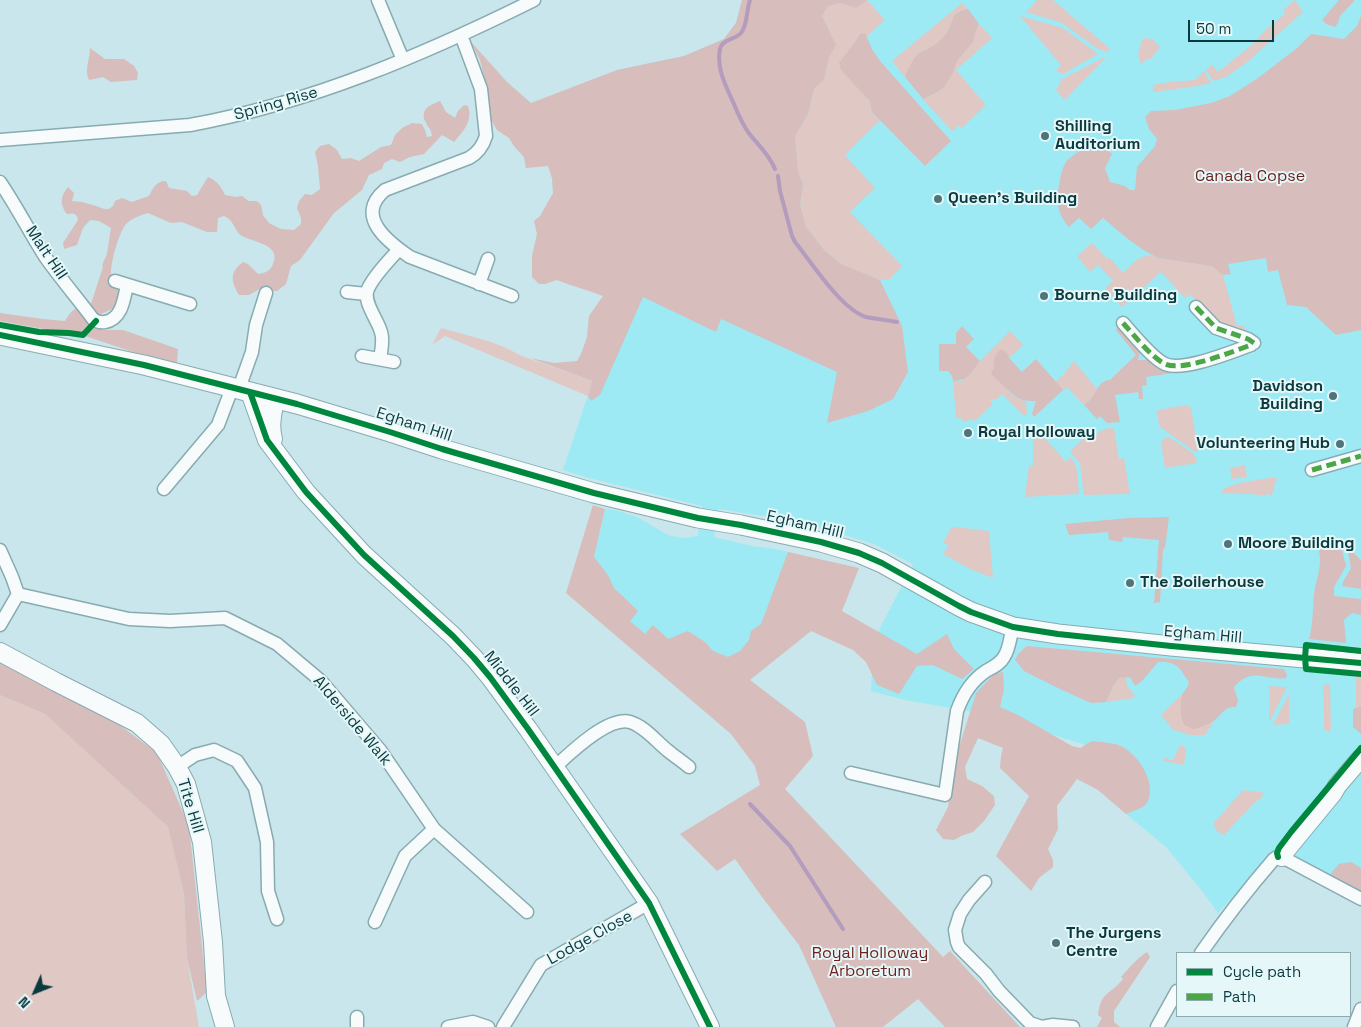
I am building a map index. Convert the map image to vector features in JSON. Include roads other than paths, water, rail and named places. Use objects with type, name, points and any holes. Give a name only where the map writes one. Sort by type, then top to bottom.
[{"type":"main road","name":"Egham Hill","points":[[0,335],[135,363],[275,398],[594,493],[698,518],[821,542],[858,553],[882,563],[971,612],[1012,626],[1058,634],[1171,646],[1361,663]]},
{"type":"street","points":[[378,0],[403,60]]},
{"type":"street","name":"Spring Rise","points":[[0,140],[148,129],[220,120],[293,100],[403,60],[534,0]]},
{"type":"street","points":[[461,35],[481,89],[486,136],[481,148],[469,158],[385,190],[376,198],[372,214],[381,232],[410,257],[512,296]]},
{"type":"street","name":"Malt Hill","points":[[0,182],[48,260],[96,321],[113,320],[118,315],[127,285]]},
{"type":"street","points":[[380,359],[382,335],[366,294],[399,249]]},
{"type":"street","points":[[479,284],[488,260]]},
{"type":"street","points":[[115,281],[190,304]]},
{"type":"street","points":[[347,292],[366,294]]},
{"type":"street","points":[[164,488],[218,425],[229,396],[241,390],[242,380],[252,352],[256,325],[266,293]]},
{"type":"street","points":[[1123,323],[1160,361],[1172,366],[1209,360],[1252,344],[1248,339],[1216,328],[1196,307]]},
{"type":"street","points":[[362,356],[394,362]]},
{"type":"street","name":"Middle Hill","points":[[241,390],[266,440],[306,492],[346,536],[453,636],[490,677],[650,903],[710,1027]]},
{"type":"street","name":"Middle Hill","points":[[275,398],[271,431],[279,455]]},
{"type":"street","points":[[1312,470],[1355,461]]},
{"type":"street","points":[[0,550],[18,594],[0,625]]},
{"type":"street","name":"Alderside Walk","points":[[18,594],[129,619],[170,621],[225,618],[278,644],[321,681],[380,750],[434,829],[527,912]]},
{"type":"street","points":[[851,773],[945,795],[957,711],[961,698],[978,677],[1004,658],[1012,626]]},
{"type":"street","name":"Tite Hill","points":[[0,652],[137,723],[161,744],[177,767],[186,784],[202,842],[213,942],[216,996],[225,1027]]},
{"type":"street","points":[[555,767],[593,735],[608,725],[620,721],[631,722],[689,767]]},
{"type":"street","points":[[177,767],[195,755],[214,750],[237,761],[255,788],[267,842],[268,891],[277,919]]},
{"type":"street","points":[[1282,857],[1361,758]]},
{"type":"street","points":[[375,922],[405,856],[434,829]]},
{"type":"street","points":[[1202,952],[1221,924],[1277,857],[1282,857],[1361,900]]},
{"type":"street","points":[[985,882],[960,914],[955,930],[959,947],[986,974],[1030,1024],[1042,1027],[1053,1024],[1073,1027]]},
{"type":"street","name":"Lodge Close","points":[[503,1027],[541,965],[650,903]]},
{"type":"street","points":[[1157,1027],[1176,993]]},
{"type":"street","points":[[1354,1027],[1361,1009]]},
{"type":"street","points":[[448,1027],[473,1022],[488,1027]]},
{"type":"waterway","points":[[750,0],[743,29],[741,33],[723,43],[720,49],[719,64],[725,84],[742,122],[763,149],[775,169]]},
{"type":"waterway","points":[[778,176],[792,236],[828,284],[856,312],[866,317],[897,322]]},
{"type":"waterway","points":[[750,804],[790,846],[843,929]]},
{"type":"place","name":"Shilling Auditorium","points":[[1045,136]]},
{"type":"place","name":"Queen's Building","points":[[938,199]]},
{"type":"place","name":"Bourne Building","points":[[1044,296]]},
{"type":"place","name":"Davidson Building","points":[[1333,396]]},
{"type":"place","name":"Royal Holloway","points":[[968,433]]},
{"type":"place","name":"Volunteering Hub","points":[[1340,444]]},
{"type":"place","name":"Moore Building","points":[[1228,544]]},
{"type":"place","name":"The Boilerhouse","points":[[1130,583]]},
{"type":"place","name":"The Jurgens Centre","points":[[1056,943]]},
{"type":"park label","name":"Canada Copse","points":[[1250,177]]},
{"type":"park label","name":"Royal Holloway Arboretum","points":[[870,963]]}]
